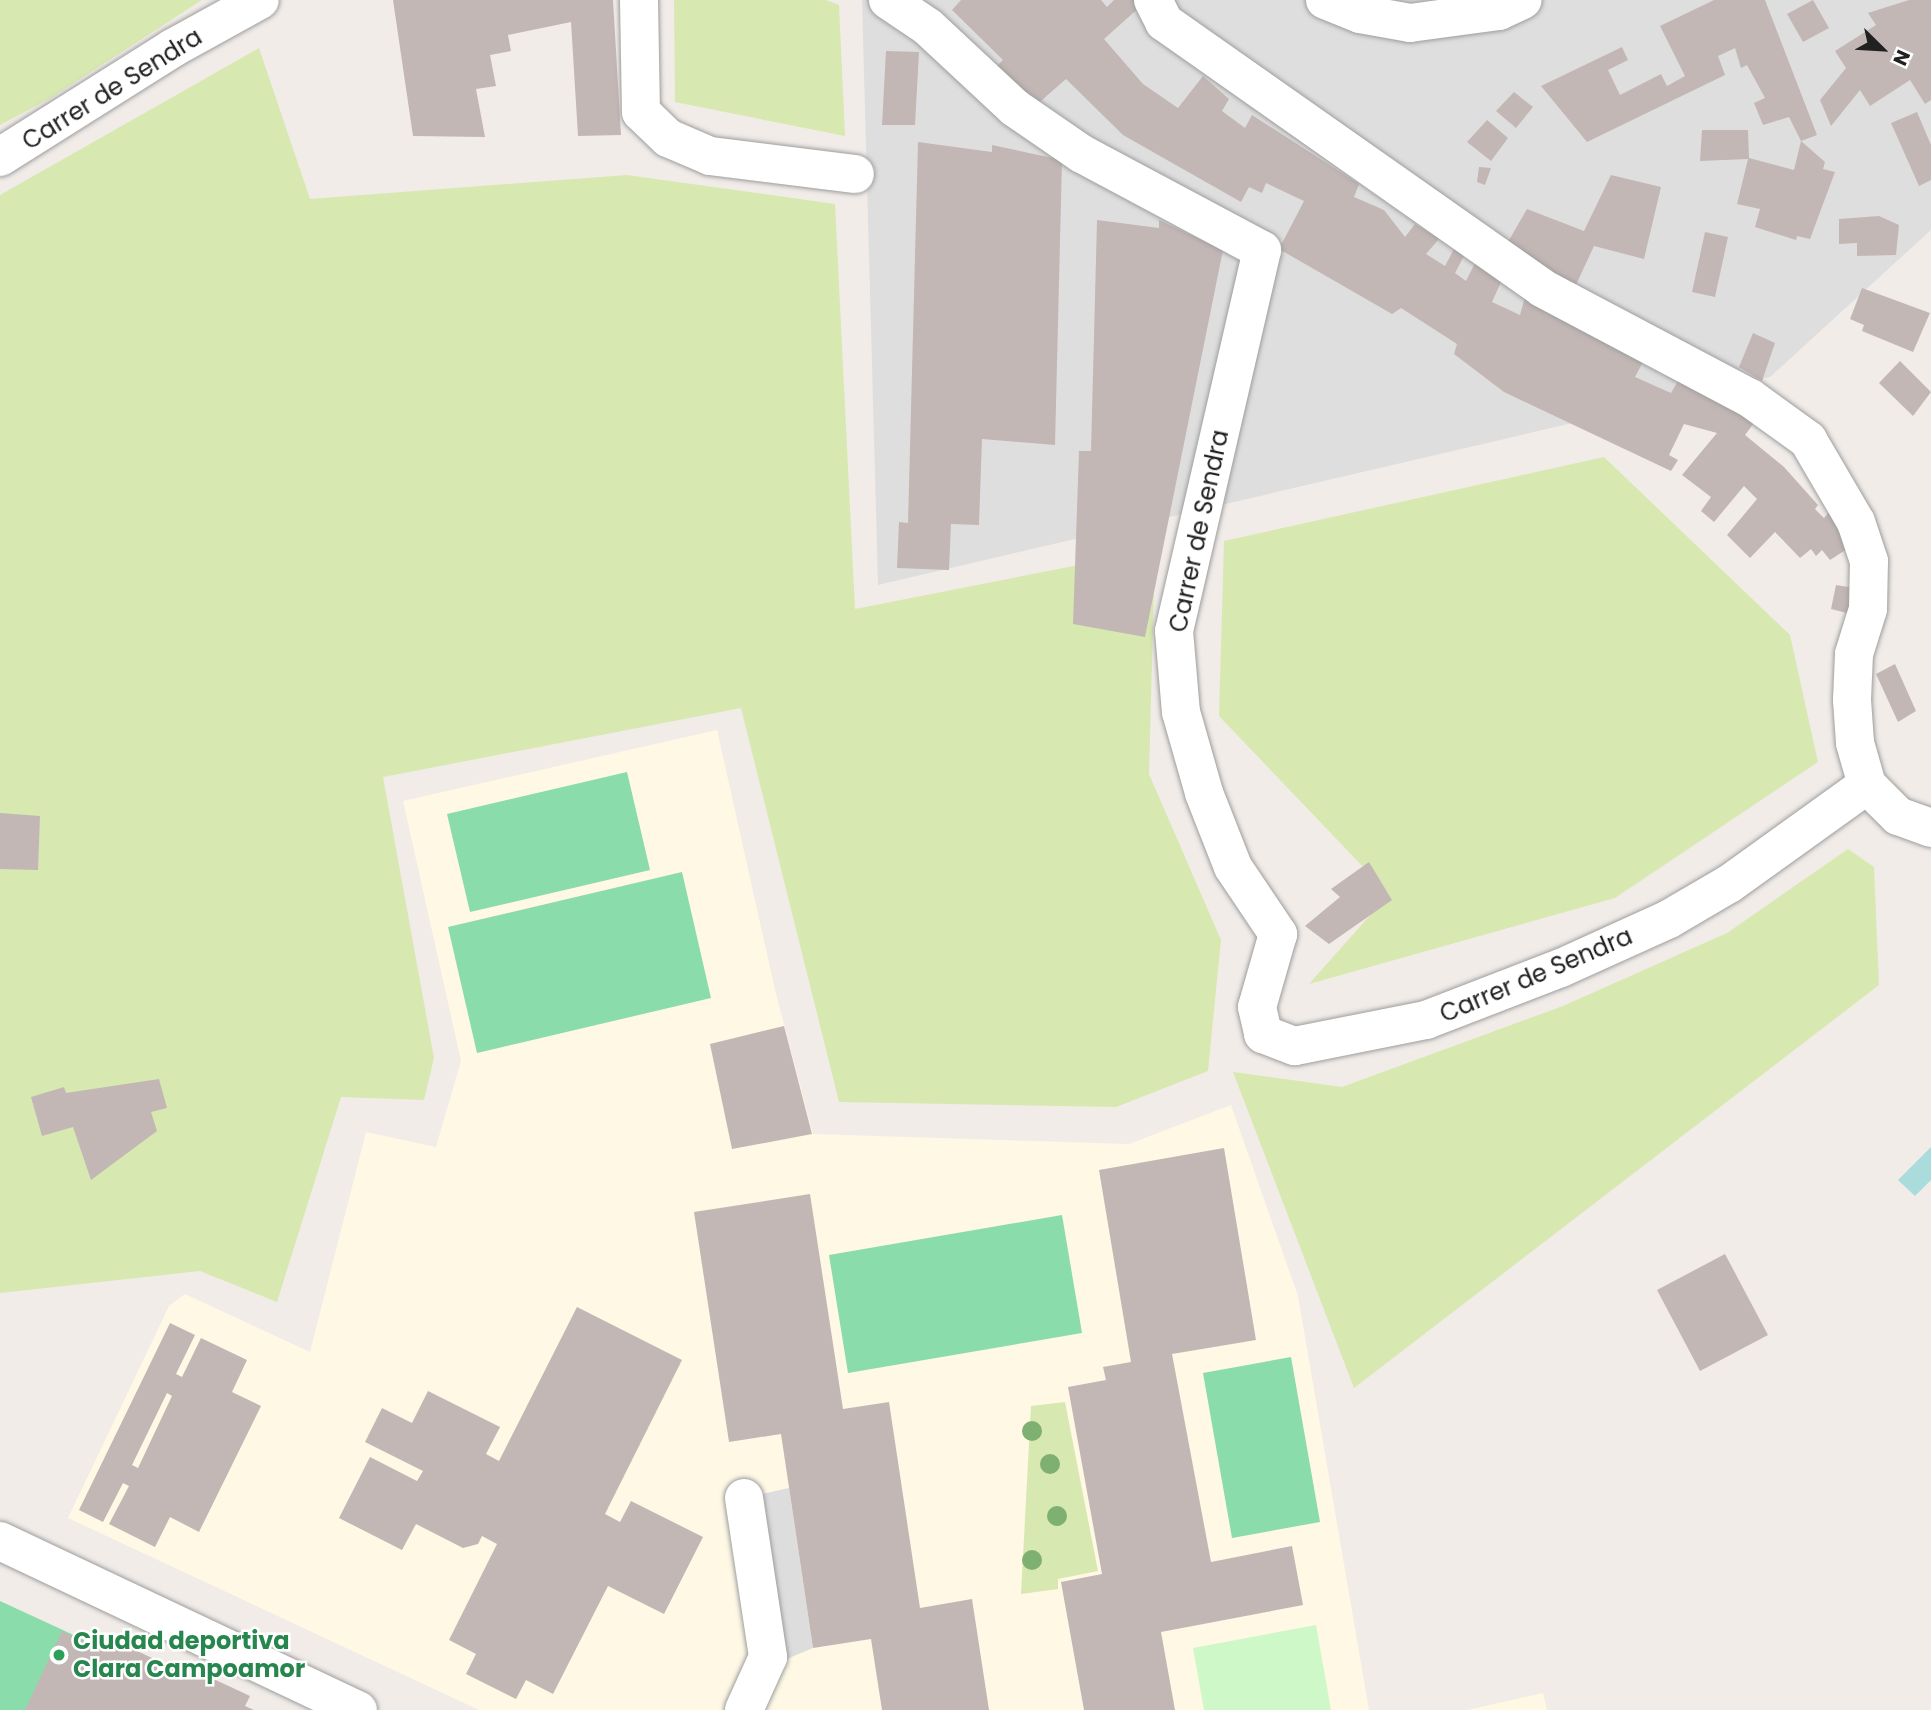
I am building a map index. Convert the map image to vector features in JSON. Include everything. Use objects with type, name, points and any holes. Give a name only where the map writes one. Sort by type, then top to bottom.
[{"type":"street","name":"Carrer de Sendra","points":[[0,157],[173,48],[260,0]]},
{"type":"street","points":[[639,0],[641,112],[668,138],[710,156],[855,174]]},
{"type":"street","name":"Carrer de Sendra","points":[[888,0],[928,27],[1015,108],[1082,155],[1262,250],[1174,631],[1181,712],[1205,793],[1233,867],[1278,934],[1257,1007],[1263,1034],[1295,1046],[1426,1020],[1562,968],[1669,919],[1728,884],[1867,785]]},
{"type":"street","points":[[1153,0],[1164,22],[1542,288],[1751,398],[1808,440],[1856,522],[1869,561],[1868,609],[1854,654],[1852,700],[1855,743],[1867,785],[1898,816],[1931,828]]},
{"type":"street","points":[[1325,0],[1360,14],[1410,23],[1499,11],[1523,0]]},
{"type":"street","points":[[744,1498],[768,1649],[744,1710]]},
{"type":"street","points":[[0,1541],[358,1710]]},
{"type":"shaded area","points":[[862,0],[1931,0],[1931,230],[1770,377],[878,585]]},
{"type":"shaded area","points":[[717,730],[775,990],[813,1134],[1129,1144],[1231,1105],[1298,1296],[1369,1710],[479,1710],[68,1518],[169,1306],[185,1294],[310,1352],[366,1132],[436,1147],[461,1061],[403,801]]},
{"type":"shaded area","points":[[789,1488],[813,1648],[763,1669],[744,1498]]},
{"type":"shaded area","points":[[1543,1693],[1547,1710],[1468,1710]]},
{"type":"green space","points":[[0,0],[202,0],[49,99],[0,125]]},
{"type":"green space","points":[[674,0],[826,0],[839,5],[845,136],[675,102]]},
{"type":"green space","points":[[259,48],[310,199],[627,175],[835,204],[855,609],[1155,550],[1149,774],[1221,940],[1208,1071],[1116,1107],[839,1102],[741,708],[383,777],[434,1058],[424,1100],[341,1097],[277,1302],[200,1271],[0,1293],[0,195]]},
{"type":"green space","points":[[1604,457],[1790,635],[1818,762],[1615,898],[1309,984],[1389,894],[1219,716],[1224,541]]},
{"type":"green space","points":[[627,772],[650,870],[470,912],[447,814]]},
{"type":"green space","points":[[1848,849],[1874,867],[1879,985],[1354,1388],[1233,1072],[1342,1087],[1563,1006],[1727,933]]},
{"type":"green space","points":[[682,872],[711,998],[477,1053],[448,927]]},
{"type":"green space","points":[[1062,1215],[1082,1333],[848,1373],[829,1255]]},
{"type":"green space","points":[[1291,1357],[1320,1522],[1232,1538],[1203,1373]]},
{"type":"green space","points":[[1065,1402],[1098,1571],[1058,1579],[1058,1589],[1021,1594],[1031,1406]]},
{"type":"green space","name":"Ciudad deportiva Clara Campoamor","points":[[0,1601],[236,1710],[0,1710]]},
{"type":"green space","points":[[1316,1625],[1331,1710],[1204,1710],[1193,1648]]},
{"type":"water","points":[[1931,1147],[1931,1180],[1915,1196],[1898,1180]]},
{"type":"building","points":[[393,0],[613,0],[621,135],[578,136],[571,22],[508,35],[511,51],[490,55],[496,86],[476,89],[485,137],[413,136]]},
{"type":"building","points":[[961,0],[1101,0],[1107,7],[1114,0],[1136,0],[1141,6],[1104,39],[1143,84],[1178,108],[1203,76],[1229,99],[1222,111],[1245,128],[1252,115],[1359,184],[1354,197],[1384,210],[1405,237],[1415,224],[1439,239],[1426,254],[1445,266],[1454,249],[1464,256],[1455,273],[1466,281],[1475,263],[1502,280],[1492,302],[1520,315],[1525,297],[1643,362],[1635,377],[1671,393],[1682,374],[1757,419],[1745,435],[1784,467],[1818,505],[1815,509],[1824,518],[1829,512],[1847,549],[1830,560],[1822,550],[1816,556],[1811,549],[1800,558],[1775,532],[1750,558],[1727,535],[1757,499],[1744,486],[1714,522],[1701,511],[1711,497],[1682,475],[1717,433],[1684,424],[1669,455],[1678,460],[1671,471],[1504,392],[1454,354],[1457,344],[1401,308],[1392,314],[1279,249],[1304,201],[1266,183],[1262,193],[1249,187],[1241,202],[1123,135],[1066,79],[1034,107],[995,68],[1003,60],[952,10]]},
{"type":"building","points":[[1714,0],[1765,0],[1817,135],[1801,141],[1789,117],[1763,125],[1754,103],[1765,98],[1747,65],[1741,68],[1735,48],[1718,56],[1725,75],[1587,142],[1541,86],[1622,47],[1628,60],[1608,70],[1620,95],[1661,74],[1667,86],[1685,76],[1660,26]]},
{"type":"building","points":[[1813,0],[1829,28],[1803,42],[1787,14]]},
{"type":"building","points":[[1909,0],[1931,0],[1931,100],[1925,104],[1910,80],[1870,106],[1860,90],[1831,126],[1820,100],[1846,68],[1835,51],[1876,25],[1868,13]]},
{"type":"building","points":[[886,51],[919,52],[915,125],[882,125]]},
{"type":"building","points":[[1514,92],[1533,107],[1516,128],[1496,111]]},
{"type":"building","points":[[1917,112],[1931,145],[1931,180],[1919,186],[1891,123]]},
{"type":"building","points":[[1487,120],[1508,138],[1491,161],[1467,142]]},
{"type":"building","points":[[1702,130],[1748,130],[1749,158],[1794,170],[1801,141],[1825,162],[1823,169],[1835,172],[1810,239],[1797,236],[1796,240],[1755,227],[1760,209],[1737,204],[1748,159],[1700,161]]},
{"type":"building","points":[[918,142],[992,152],[992,145],[1062,160],[1055,445],[982,439],[979,525],[951,524],[949,570],[897,568],[899,522],[908,523]]},
{"type":"building","points":[[1479,167],[1491,168],[1485,185],[1477,182]]},
{"type":"building","points":[[1611,175],[1661,187],[1644,259],[1594,246],[1575,287],[1508,242],[1527,209],[1584,231]]},
{"type":"building","points":[[1879,216],[1899,225],[1896,255],[1857,256],[1857,243],[1839,244],[1839,219]]},
{"type":"building","points":[[1097,220],[1159,228],[1159,220],[1223,250],[1145,637],[1073,624],[1079,451],[1091,451]]},
{"type":"building","points":[[1705,232],[1728,237],[1715,297],[1692,292]]},
{"type":"building","points":[[1862,288],[1930,313],[1913,352],[1862,331],[1864,325],[1850,319]]},
{"type":"building","points":[[1753,333],[1775,343],[1762,381],[1739,367]]},
{"type":"building","points":[[1900,361],[1931,392],[1913,416],[1879,383]]},
{"type":"building","points":[[1836,585],[1854,588],[1851,614],[1831,609]]},
{"type":"building","points":[[1895,664],[1916,711],[1898,722],[1876,674]]},
{"type":"building","points":[[0,813],[40,816],[38,870],[0,869]]},
{"type":"building","points":[[1369,862],[1392,900],[1329,944],[1305,926],[1340,897],[1331,889]]},
{"type":"building","points":[[784,1026],[812,1134],[732,1149],[710,1044]]},
{"type":"building","points":[[159,1079],[167,1108],[151,1112],[157,1131],[91,1180],[73,1127],[42,1136],[31,1097],[64,1087],[66,1093]]},
{"type":"building","points":[[1224,1148],[1256,1340],[1172,1354],[1211,1562],[1292,1546],[1303,1605],[1161,1632],[1175,1710],[1084,1710],[1061,1582],[1102,1574],[1068,1387],[1106,1380],[1103,1367],[1131,1362],[1099,1170]]},
{"type":"building","points":[[810,1194],[843,1409],[889,1402],[920,1608],[972,1599],[989,1710],[882,1710],[871,1639],[813,1648],[781,1434],[729,1442],[694,1212]]},
{"type":"building","points":[[1725,1254],[1768,1335],[1700,1371],[1657,1290]]},
{"type":"building","points":[[577,1307],[682,1360],[605,1514],[620,1522],[631,1501],[703,1537],[664,1614],[608,1586],[553,1694],[526,1680],[516,1699],[466,1674],[476,1654],[449,1640],[497,1544],[482,1536],[478,1544],[463,1548],[416,1524],[402,1550],[339,1518],[370,1457],[417,1481],[423,1471],[365,1442],[382,1408],[412,1423],[428,1391],[500,1427],[486,1454],[499,1461]]},
{"type":"building","points":[[170,1323],[195,1335],[176,1374],[182,1377],[201,1338],[247,1360],[232,1392],[261,1406],[199,1532],[170,1517],[155,1547],[109,1524],[129,1486],[123,1483],[103,1522],[79,1510]],"holes":[[[167,1393],[172,1396],[138,1468],[132,1465]]]},
{"type":"building","name":"Ciudad deportiva Clara Campoamor","points":[[93,1630],[171,1667],[175,1661],[250,1696],[245,1706],[254,1710],[25,1710],[62,1631],[87,1643]]},
{"type":"place","name":"Ciudad deportiva Clara Campoamor","points":[[59,1655]]}]
